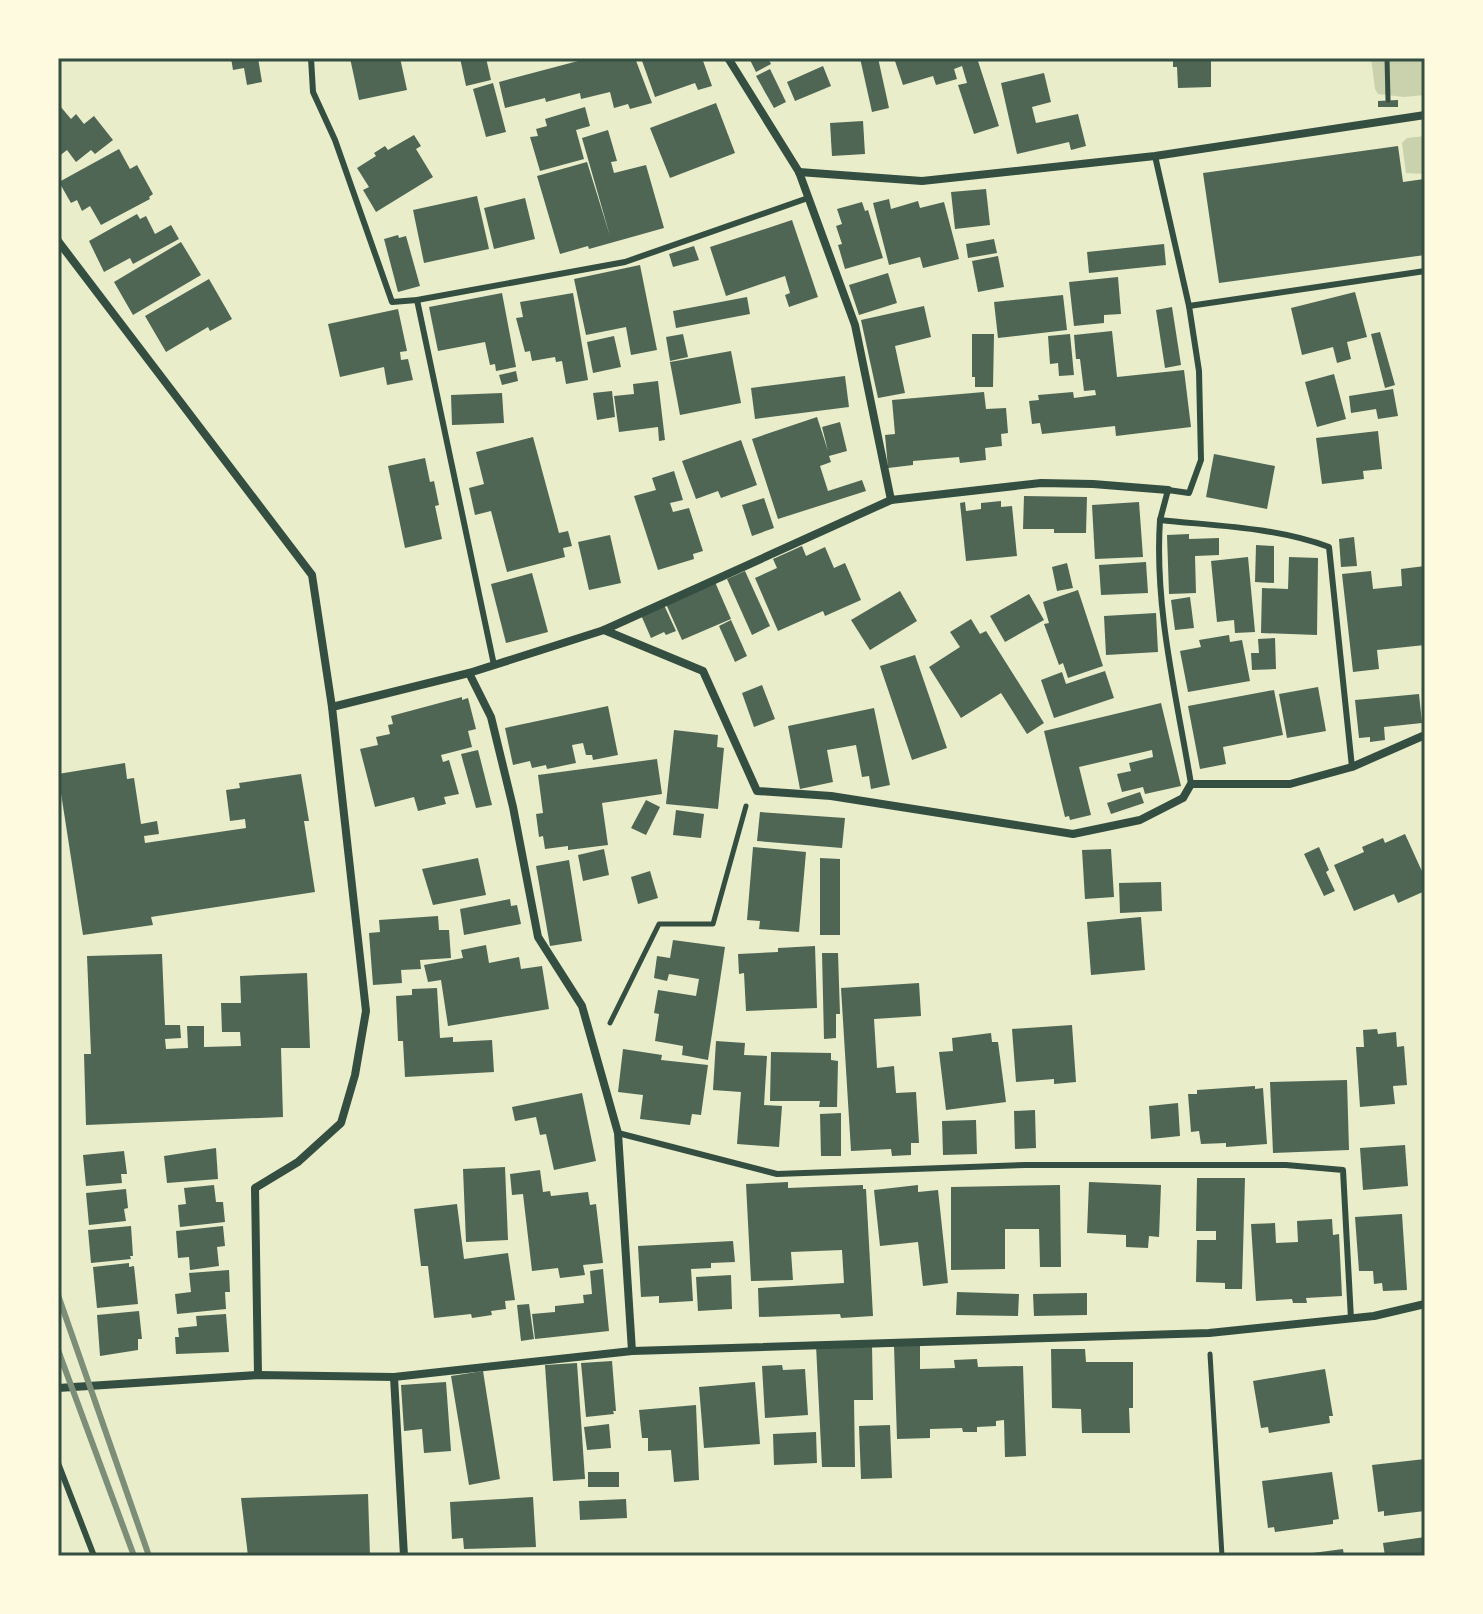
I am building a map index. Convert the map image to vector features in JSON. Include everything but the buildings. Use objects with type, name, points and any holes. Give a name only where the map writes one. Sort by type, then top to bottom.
[{"type":"street","points":[[728,58],[799,172],[855,325],[891,500]]},
{"type":"street","points":[[799,172],[922,181],[1155,156],[1425,115]]},
{"type":"street","points":[[58,241],[312,575],[332,707],[366,1011],[355,1075],[341,1123],[298,1162],[255,1188],[258,1375]]},
{"type":"street","points":[[332,707],[469,673],[604,630],[891,500],[1041,483],[1168,490]]},
{"type":"street","points":[[604,630],[703,671],[757,791],[831,796],[1073,834],[1140,820],[1183,798],[1191,784],[1290,784],[1352,767],[1425,735]]},
{"type":"street","points":[[469,673],[491,717],[513,807],[538,937],[582,1006],[618,1133],[632,1351]]},
{"type":"street","points":[[58,1388],[258,1375],[394,1377],[632,1351],[1209,1333],[1351,1319],[1425,1304]]},
{"type":"street","points":[[394,1377],[404,1556]]},
{"type":"lane","points":[[311,58],[313,92],[335,140],[392,302],[625,262],[808,198]]},
{"type":"lane","points":[[1155,156],[1189,306],[1199,371],[1201,460],[1189,493],[1168,490],[1160,520],[1157,555],[1169,654],[1191,784]]},
{"type":"lane","points":[[1189,306],[1425,271]]},
{"type":"lane","points":[[417,300],[494,665]]},
{"type":"lane","points":[[1160,520],[1267,531],[1305,538],[1329,547],[1352,767]]},
{"type":"lane","points":[[618,1133],[777,1174],[1026,1165],[1286,1165],[1343,1170],[1351,1319]]},
{"type":"lane","points":[[58,1463],[94,1556]]},
{"type":"path","points":[[1387,58],[1388,100]]},
{"type":"path","points":[[595,1053],[659,924],[713,924],[753,782]]},
{"type":"path","points":[[1209,1333],[1222,1556]]},
{"type":"green space","points":[[1371,58],[1425,58],[1425,95],[1404,97],[1378,94]]},
{"type":"green space","points":[[1425,136],[1425,174],[1406,173],[1402,143],[1407,138]]},
{"type":"railway","points":[[58,1295],[149,1556]]},
{"type":"railway","points":[[58,1350],[134,1556]]}]
